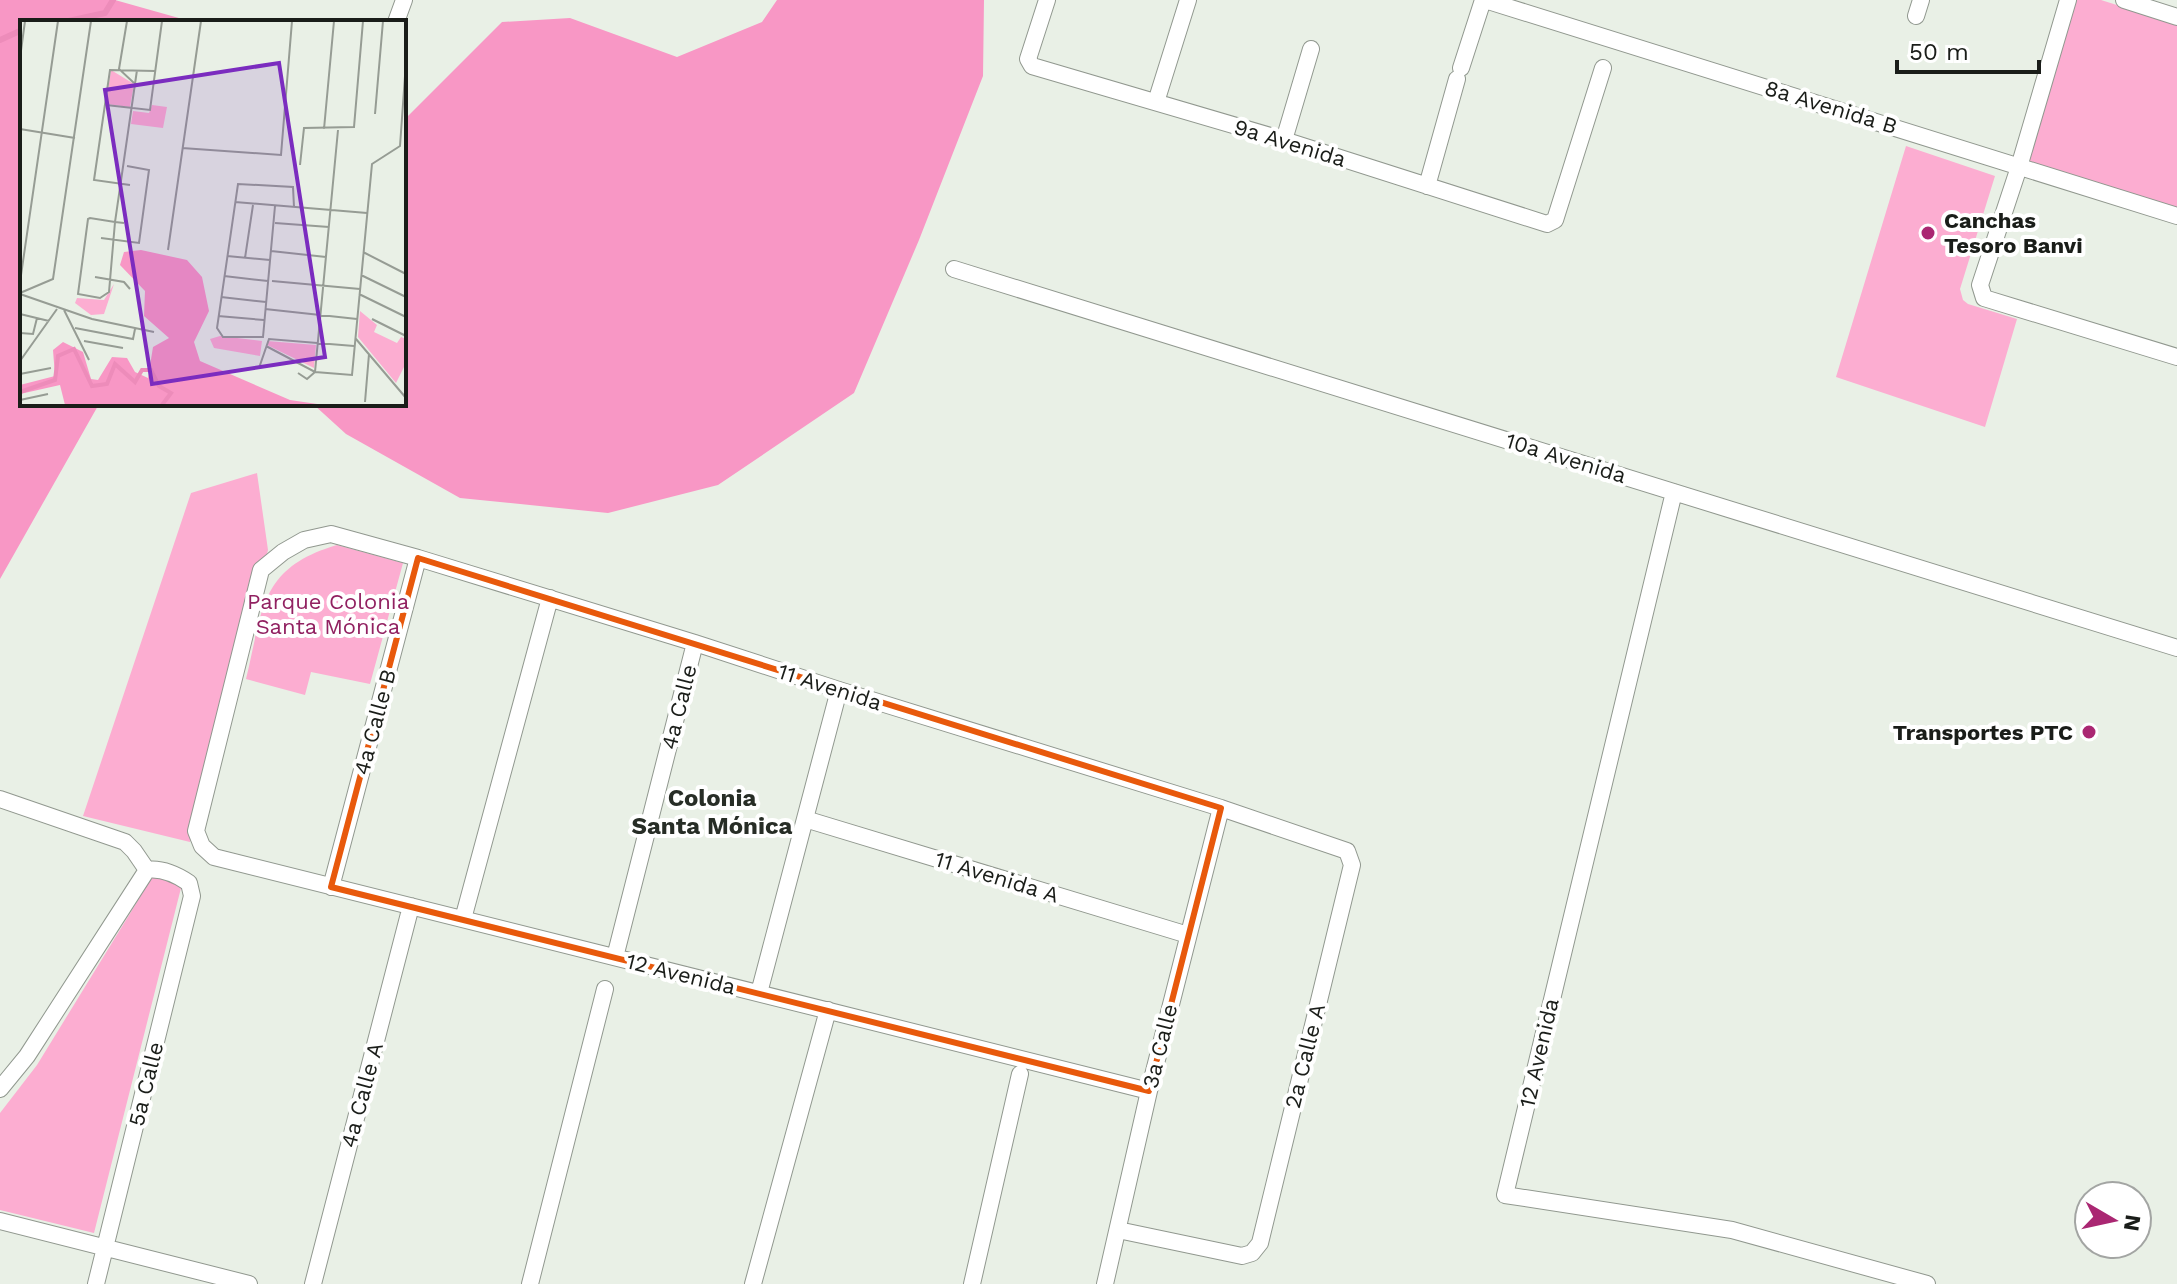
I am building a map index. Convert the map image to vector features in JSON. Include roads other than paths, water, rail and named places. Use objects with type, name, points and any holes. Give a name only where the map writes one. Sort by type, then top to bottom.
[{"type":"street","points":[[397,20],[404,0]]},
{"type":"street","name":"9a Avenida","points":[[1047,0],[1028,59],[1032,66],[1284,140],[1547,224],[1555,220],[1603,68]]},
{"type":"street","points":[[1156,102],[1188,0]]},
{"type":"street","points":[[1427,186],[1484,0]]},
{"type":"street","name":"8a Avenida B","points":[[1484,0],[2177,216]]},
{"type":"street","points":[[2068,0],[2019,167],[1980,285],[1984,298],[2177,357]]},
{"type":"street","points":[[2124,0],[2177,17]]},
{"type":"street","points":[[1284,140],[1311,49]]},
{"type":"street","name":"10a Avenida","points":[[954,269],[2177,648]]},
{"type":"street","name":"12 Avenida","points":[[1674,492],[1505,1195],[1732,1230],[1927,1284]]},
{"type":"street","name":"11 Avenida","points":[[214,857],[202,846],[196,831],[261,570],[304,540],[331,534],[550,598],[1221,808],[1342,848],[1350,856]]},
{"type":"street","name":"4a Calle B","points":[[331,887],[418,558]]},
{"type":"street","points":[[463,919],[550,598]]},
{"type":"street","name":"4a Calle","points":[[615,957],[695,643]]},
{"type":"street","points":[[759,993],[839,690]]},
{"type":"street","points":[[0,799],[125,842],[147,870],[27,1056],[0,1089]]},
{"type":"street","name":"3a Calle","points":[[1105,1284],[1149,1091],[1221,808]]},
{"type":"street","name":"11 Avenida A","points":[[805,819],[1188,935]]},
{"type":"street","name":"2a Calle A","points":[[1118,1230],[1242,1256],[1252,1253],[1260,1243],[1352,865],[1350,856]]},
{"type":"street","name":"12 Avenida","points":[[214,857],[1149,1091]]},
{"type":"street","name":"5a Calle","points":[[96,1284],[190,904],[189,883],[170,873],[147,870]]},
{"type":"street","name":"4a Calle A","points":[[313,1284],[411,906]]},
{"type":"street","points":[[530,1284],[605,989]]},
{"type":"street","points":[[753,1284],[828,1010]]},
{"type":"street","points":[[972,1284],[1020,1074]]},
{"type":"street","points":[[0,1221],[249,1284]]},
{"type":"waterway","points":[[73,20],[105,13],[113,0]]},
{"type":"waterway","points":[[0,40],[20,31]]},
{"type":"place","name":"Canchas Tesoro Banvi","points":[[1928,233]]},
{"type":"place","name":"Transportes PTC","points":[[2089,732]]},
{"type":"district","name":"Colonia Santa Mónica","points":[[712,812]]},
{"type":"park label","name":"Parque Colonia Santa Mónica","points":[[328,614]]}]
